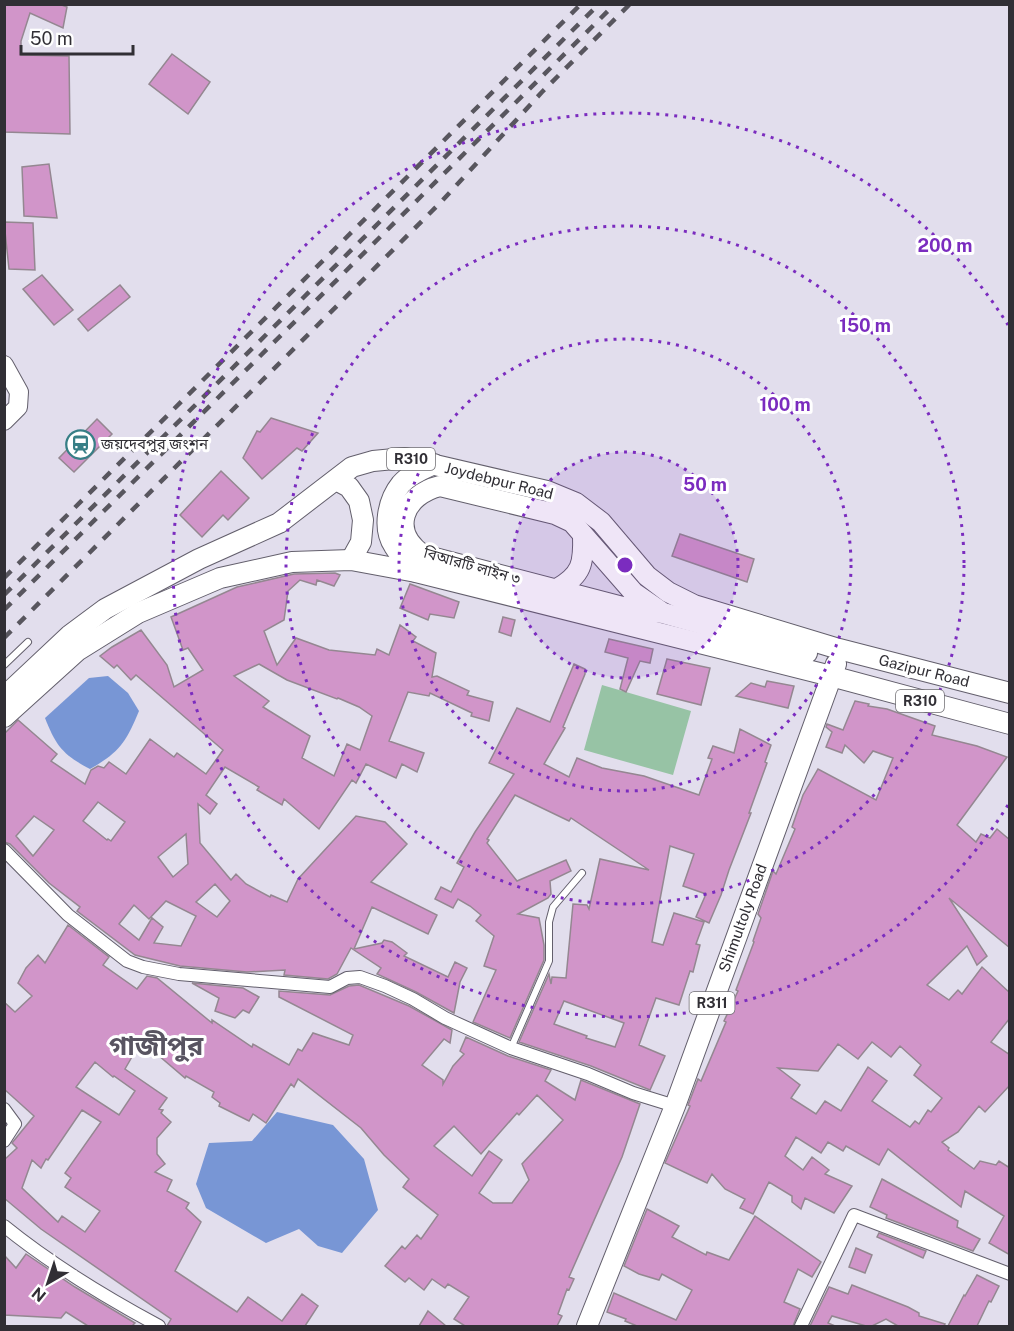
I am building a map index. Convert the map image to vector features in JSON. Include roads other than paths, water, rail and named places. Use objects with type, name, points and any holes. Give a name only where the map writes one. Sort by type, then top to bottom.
[{"type":"main road","points":[[4,365],[19,392],[18,407],[4,421]]},
{"type":"main road","name":"Joydebpur Road","points":[[4,697],[70,635],[105,609],[199,559],[279,523],[352,467],[374,461],[405,458],[547,491],[576,503],[601,522],[647,576],[668,592],[694,605],[836,662]]},
{"type":"main road","points":[[416,572],[393,546],[388,532],[388,515],[392,499],[402,483],[434,464]]},
{"type":"main road","points":[[336,480],[349,487],[358,501],[363,520],[361,542],[351,560]]},
{"type":"main road","name":"বিআরটি লাইন ৩","points":[[663,613],[634,593],[572,522],[555,514],[440,486],[426,489],[412,501],[404,516],[403,533],[412,547],[423,555],[630,609],[663,613],[836,662],[1010,707]]},
{"type":"main road","points":[[557,589],[570,582],[580,571],[584,549],[583,535]]},
{"type":"main road","name":"R310","points":[[4,717],[77,651],[138,613],[220,578],[292,562],[351,560],[836,662]]},
{"type":"main road","name":"Gazipur Road","points":[[836,662],[1010,693]]},
{"type":"main road","name":"Gazipur Road","points":[[836,662],[1010,724]]},
{"type":"main road","name":"Shimultoly Road","points":[[587,1326],[675,1106],[836,662]]},
{"type":"street","points":[[4,850],[68,915],[127,961],[143,967],[179,974],[330,987],[347,978],[360,977],[394,990],[445,1018],[511,1048],[675,1106]]},
{"type":"street","points":[[4,1109],[15,1124],[4,1141]]},
{"type":"street","points":[[801,1326],[854,1215],[1010,1274]]},
{"type":"street","points":[[4,1226],[32,1249],[88,1286],[159,1326]]},
{"type":"lane","points":[[4,665],[28,642]]},
{"type":"lane","points":[[511,1048],[549,961],[549,922],[553,907],[582,873]]},
{"type":"water","points":[[108,676],[128,693],[139,711],[121,745],[90,769],[62,749],[45,718],[89,678]]},
{"type":"water","points":[[277,1112],[333,1125],[364,1159],[378,1210],[342,1253],[318,1246],[299,1229],[266,1243],[206,1208],[196,1184],[209,1143],[252,1141]]},
{"type":"railway","points":[[4,578],[581,4]]},
{"type":"railway","points":[[4,595],[599,4]]},
{"type":"railway","points":[[4,610],[615,4]]},
{"type":"railway","points":[[4,638],[441,202],[542,92],[630,4]]},
{"type":"place","name":"জয়দেবপুর জংশন","points":[[80,444]]},
{"type":"district","name":"গাজীপুর","points":[[156,1046]]}]
